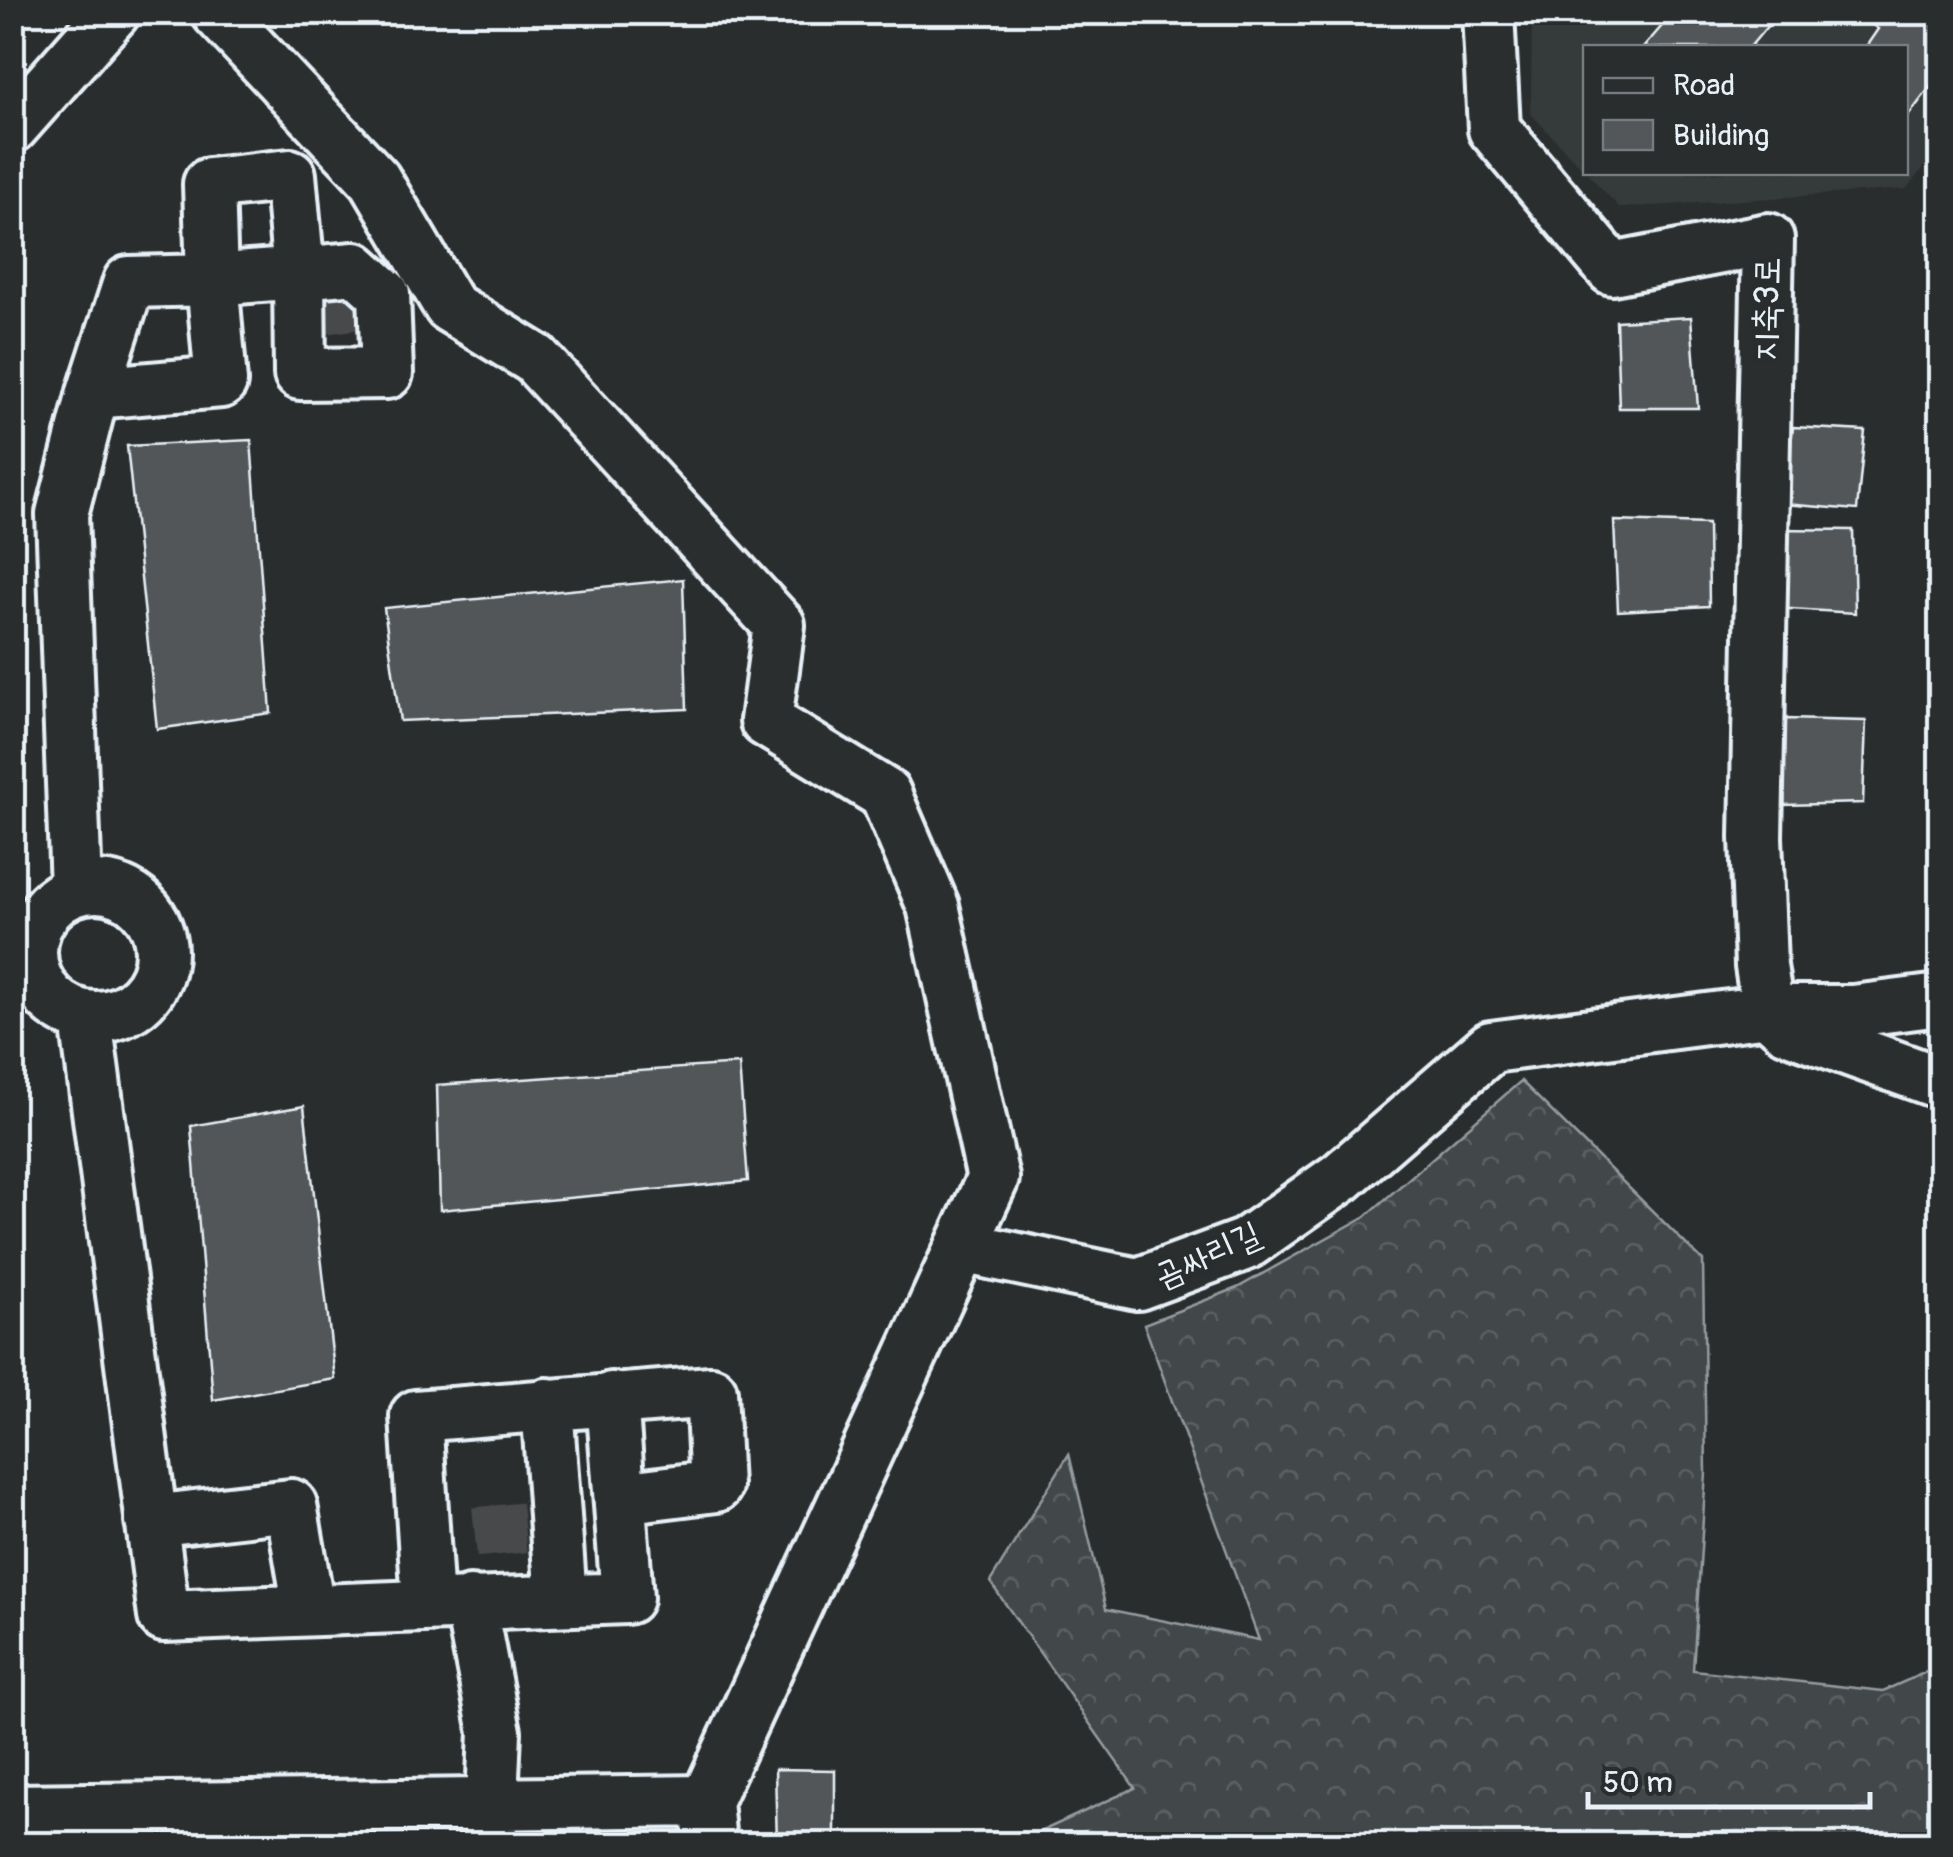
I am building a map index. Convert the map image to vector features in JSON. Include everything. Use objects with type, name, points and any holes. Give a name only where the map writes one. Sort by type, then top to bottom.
[{"type":"street","points":[[12,126],[114,12]]},
{"type":"street","points":[[12,1810],[240,1826],[708,1823],[992,1178],[933,906],[885,794],[766,721],[779,625],[535,360],[450,307],[375,180],[216,12]]},
{"type":"street","name":"지축3로","points":[[1488,12],[1494,130],[1612,269],[1768,240],[1756,837],[1760,966],[1768,1011]]},
{"type":"street","points":[[76,889],[62,514],[93,392],[128,282],[212,280],[322,280],[290,176],[209,184],[212,280],[221,382],[93,392]]},
{"type":"street","points":[[76,889],[118,890],[137,901],[151,918],[159,938],[160,959],[143,997],[126,1010],[86,1018],[47,996],[22,959],[41,916],[76,889]]},
{"type":"street","name":"곰싸리길","points":[[960,1247],[1138,1284],[1246,1244],[1341,1177],[1491,1047],[1768,1011],[1853,1011],[1940,1000]]},
{"type":"street","points":[[1768,1011],[1786,1027],[1940,1084]]},
{"type":"street","points":[[86,1018],[164,1616],[309,1610],[477,1591],[561,1600],[627,1598],[612,1398]]},
{"type":"street","points":[[490,1824],[494,1732],[477,1591],[416,1416],[712,1392],[716,1486],[620,1498]]},
{"type":"street","points":[[546,1404],[561,1600]]},
{"type":"street","points":[[152,1521],[291,1506],[309,1610]]},
{"type":"shaded area","points":[[1532,13],[1940,13],[1940,148],[1906,189],[1620,208],[1589,175],[1908,175],[1908,45],[1583,45],[1583,169],[1531,114]]},
{"type":"green space","points":[[1521,1081],[1703,1261],[1706,1473],[1693,1670],[1883,1691],[1940,1666],[1940,1844],[1014,1844],[1135,1788],[990,1582],[1069,1454],[1106,1609],[1259,1640],[1144,1324],[1237,1288],[1366,1216]]},
{"type":"building","points":[[1674,12],[1779,12],[1752,45],[1646,45]]},
{"type":"building","points":[[1856,12],[1940,12],[1940,74],[1908,116],[1908,45],[1867,45],[1878,29]]},
{"type":"building","points":[[1691,317],[1698,408],[1619,408],[1616,321]]},
{"type":"building","points":[[1793,427],[1865,431],[1857,510],[1784,504]]},
{"type":"building","points":[[251,440],[271,713],[157,729],[127,446]]},
{"type":"building","points":[[1614,521],[1708,524],[1709,606],[1618,611]]},
{"type":"building","points":[[1780,529],[1853,530],[1855,613],[1775,608]]},
{"type":"building","points":[[683,579],[687,709],[400,721],[384,608]]},
{"type":"building","points":[[1785,719],[1866,721],[1863,803],[1784,805]]},
{"type":"building","points":[[739,1064],[748,1181],[440,1210],[437,1085]]},
{"type":"building","points":[[304,1106],[335,1379],[213,1400],[191,1126]]},
{"type":"building","points":[[775,1769],[835,1770],[835,1844],[777,1844]]},
{"type":"tunnel","points":[[335,297],[340,332]]},
{"type":"tunnel","points":[[497,1505],[502,1556]]}]
